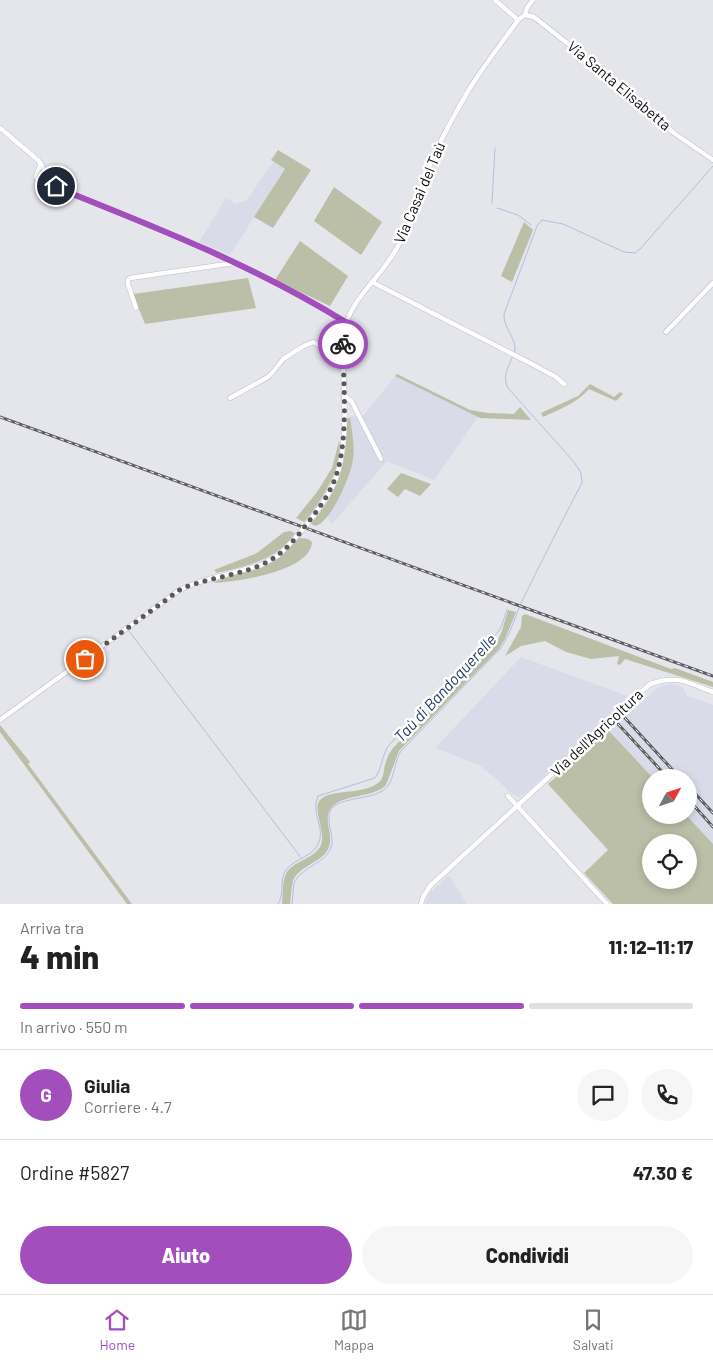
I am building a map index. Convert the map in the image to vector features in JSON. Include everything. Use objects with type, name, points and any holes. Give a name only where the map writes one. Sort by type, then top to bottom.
[{"type":"street","points":[[495,0],[518,20]]},
{"type":"street","points":[[525,15],[527,8],[533,0]]},
{"type":"street","name":"Via Casai del Taù","points":[[0,720],[181,589],[199,582],[262,565],[279,555],[308,523],[324,501],[336,477],[342,446],[343,347],[347,323],[355,304],[398,247],[436,152],[470,88],[518,20],[525,15]]},
{"type":"street","name":"Via Santa Elisabetta","points":[[525,15],[534,16],[674,133],[713,160]]},
{"type":"street","points":[[0,128],[41,163],[60,189],[200,247],[320,306],[347,323]]},
{"type":"street","points":[[41,163],[36,176],[37,180],[51,186],[56,186]]},
{"type":"street","points":[[136,308],[128,284],[130,278],[234,263]]},
{"type":"street","points":[[372,282],[530,363],[556,377],[564,384]]},
{"type":"street","points":[[666,332],[713,283]]},
{"type":"street","points":[[230,398],[268,377],[283,359],[302,347],[314,342],[317,346],[321,346],[339,318]]},
{"type":"street","points":[[344,395],[352,402],[381,459]]},
{"type":"street","name":"Via dell'Agricoltura","points":[[421,904],[430,886],[650,684],[667,679],[677,679],[713,692]]},
{"type":"street","points":[[508,796],[607,904]]},
{"type":"shaded area","points":[[273,162],[285,169],[230,255],[199,242],[226,198],[236,204],[246,201]]},
{"type":"shaded area","points":[[395,376],[478,417],[434,480],[387,461],[332,524],[327,517],[336,502],[353,439],[350,417],[364,415]]},
{"type":"shaded area","points":[[521,657],[630,697],[526,793],[518,797],[508,791],[498,780],[479,765],[435,748]]},
{"type":"shaded area","points":[[670,684],[683,687],[687,696],[713,705],[713,845],[693,824],[698,824],[698,769],[643,769],[609,731],[660,686]]},
{"type":"shaded area","points":[[449,875],[467,904],[425,904],[429,894]]},
{"type":"green space","points":[[278,150],[311,170],[273,228],[254,217],[285,169],[271,160]]},
{"type":"green space","points":[[334,187],[382,222],[361,255],[314,221]]},
{"type":"green space","points":[[524,222],[533,230],[512,282],[501,276]]},
{"type":"green space","points":[[300,241],[348,276],[330,306],[275,280]]},
{"type":"green space","points":[[248,278],[256,308],[145,324],[133,294]]},
{"type":"green space","points":[[397,374],[470,410],[514,414],[520,407],[531,420],[480,418],[395,376]]},
{"type":"green space","points":[[590,384],[614,397],[620,392],[623,394],[616,401],[589,389],[573,402],[543,417],[541,413],[578,396]]},
{"type":"green space","points":[[350,417],[354,449],[351,467],[334,507],[328,516],[316,526],[311,524],[329,499],[340,475],[345,450],[347,420]]},
{"type":"green space","points":[[339,441],[340,451],[335,473],[317,506],[304,522],[296,518],[317,492],[332,468]]},
{"type":"green space","points":[[401,473],[431,484],[420,496],[405,489],[398,497],[387,489]]},
{"type":"green space","points":[[290,531],[295,533],[280,550],[270,556],[239,568],[217,573],[214,570],[257,553],[284,532]]},
{"type":"green space","points":[[299,538],[308,539],[312,542],[308,552],[299,561],[286,568],[253,577],[212,583],[226,577],[255,570],[273,562]]},
{"type":"green space","points":[[508,610],[516,612],[499,649],[399,751],[386,785],[374,792],[345,799],[333,806],[328,815],[329,847],[322,857],[300,871],[292,884],[290,904],[282,904],[283,885],[289,869],[314,854],[321,845],[322,833],[317,809],[320,800],[332,794],[368,788],[381,780],[387,758],[393,748],[497,642]]},
{"type":"green space","points":[[525,614],[671,669],[675,668],[713,682],[713,687],[625,659],[620,665],[617,664],[619,656],[591,659],[566,652],[545,641],[521,646],[505,656],[521,627],[522,616]]},
{"type":"green space","points":[[0,725],[30,762],[28,764],[132,904],[127,904],[0,732]]},
{"type":"green space","points":[[609,731],[645,769],[642,769],[642,824],[694,824],[713,844],[713,904],[613,904],[584,873],[608,850],[548,784]]},
{"type":"waterway","points":[[492,203],[495,148]]},
{"type":"waterway","name":"Taù di Bandoquerelle","points":[[515,352],[514,342],[504,319],[504,314],[537,226],[542,220],[563,224],[624,252],[635,253],[713,166]]},
{"type":"waterway","points":[[497,208],[518,215],[531,225]]},
{"type":"waterway","name":"Taù di Bandoquerelle","points":[[292,904],[294,883],[297,878],[327,855],[330,850],[332,840],[329,815],[333,807],[345,801],[376,794],[387,787],[392,779],[401,751],[501,648],[530,584],[582,483],[581,473],[574,462],[508,388],[506,376],[512,358]]},
{"type":"waterway","points":[[278,904],[286,870],[318,845],[320,839],[320,828],[316,813],[318,796],[375,778],[389,745],[499,631],[507,609]]},
{"type":"waterway","points":[[129,631],[302,859]]},
{"type":"railway","points":[[0,417],[713,676]]},
{"type":"railway","points":[[625,718],[672,769]]},
{"type":"railway","points":[[618,724],[660,769]]},
{"type":"railway","points":[[698,797],[713,813]]},
{"type":"railway","points":[[698,810],[713,827]]},
{"type":"way so far","points":[[85,659],[181,589],[199,582],[262,565],[271,560],[279,555],[308,523],[330,490],[340,462],[344,388],[343,344]]},
{"type":"route","points":[[56,186],[225,257],[320,306],[347,323],[343,344]]}]
